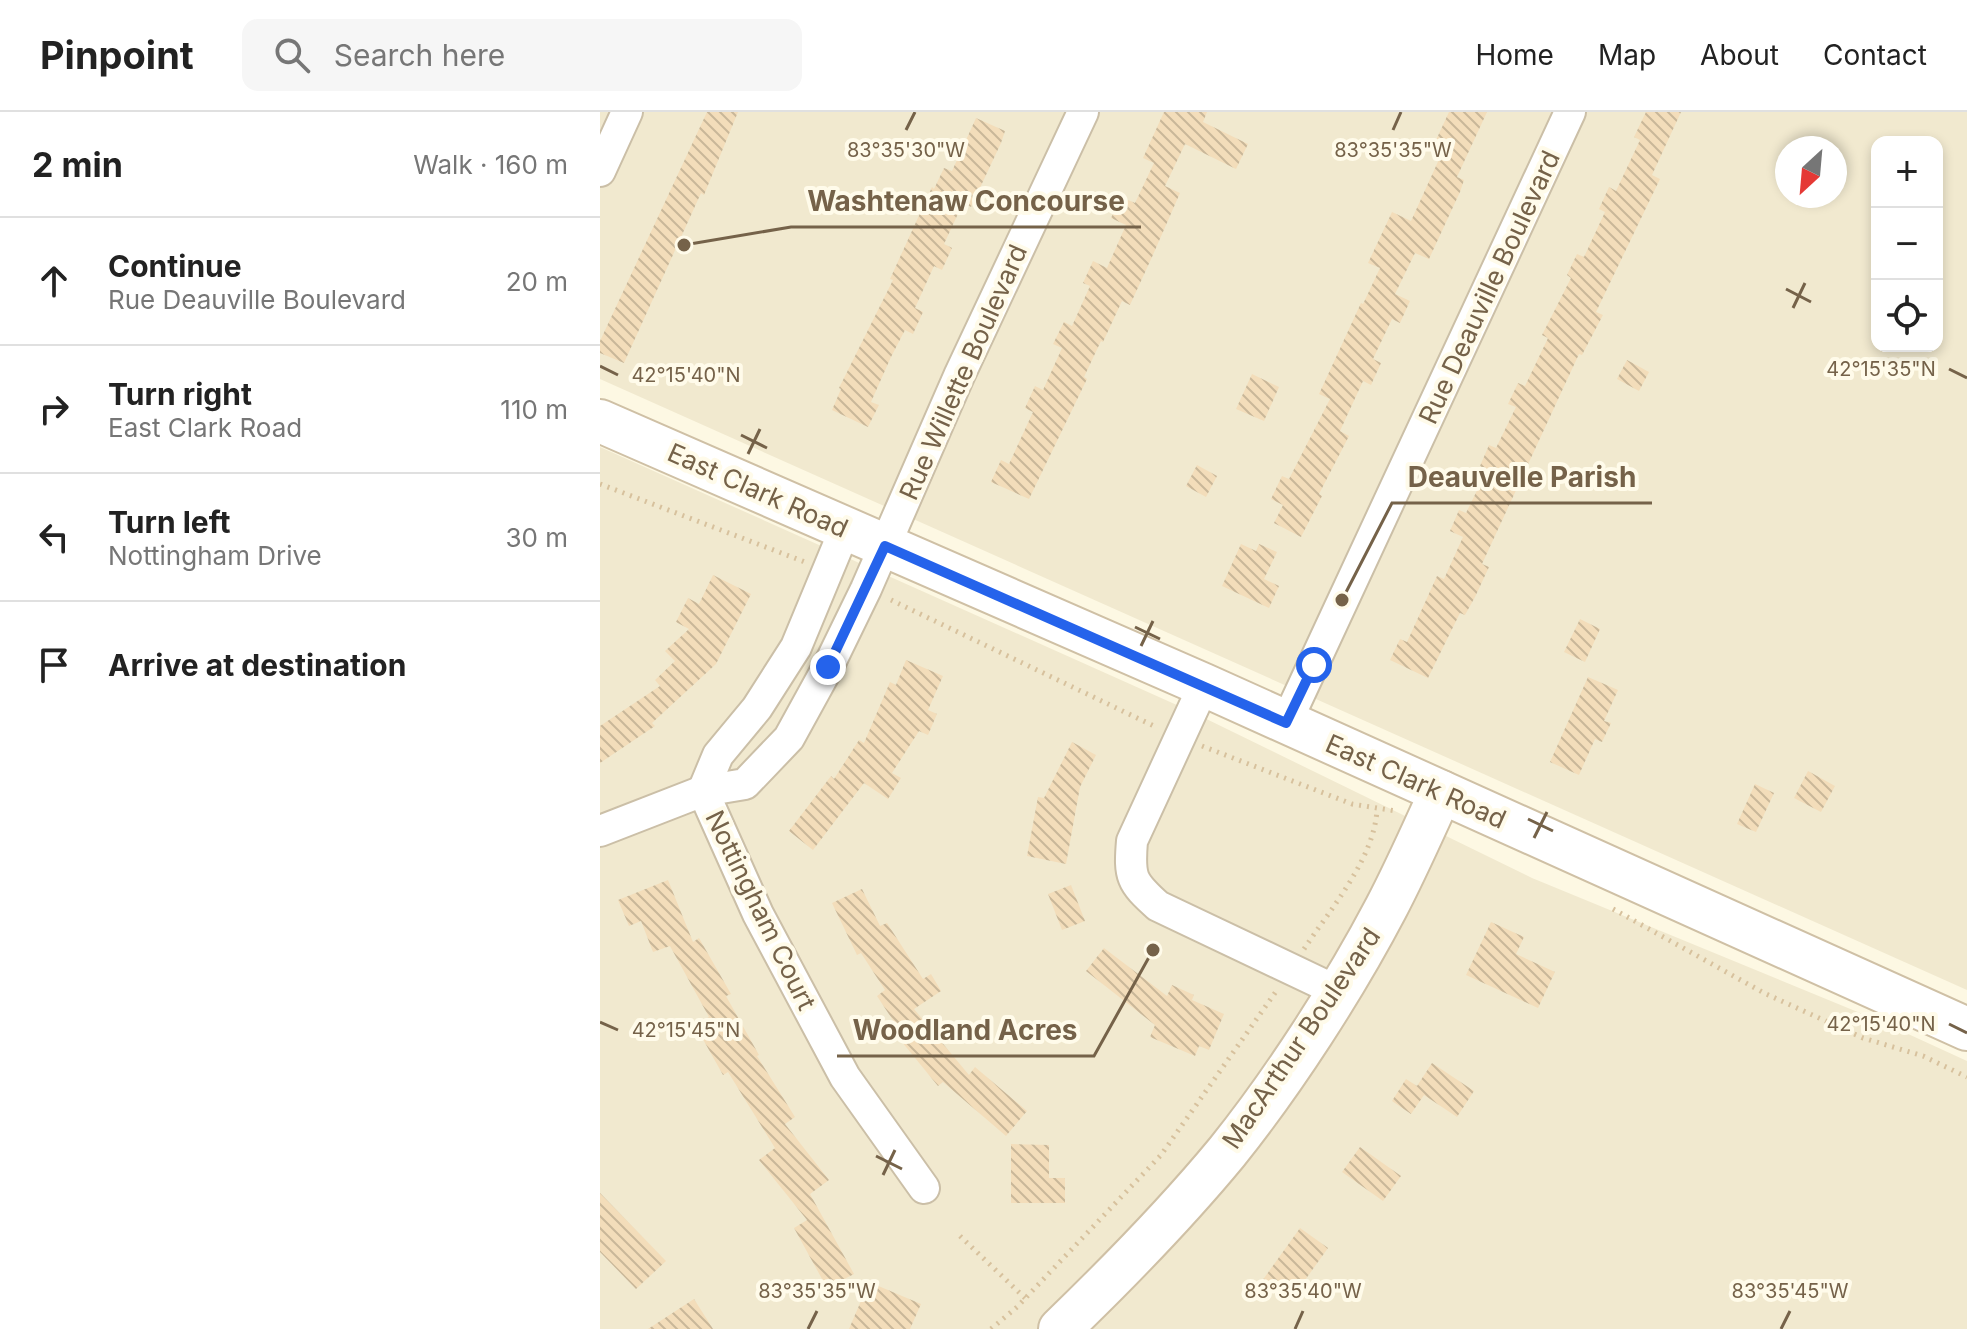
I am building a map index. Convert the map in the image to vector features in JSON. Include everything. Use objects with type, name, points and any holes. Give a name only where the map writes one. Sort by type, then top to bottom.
[{"type":"main road","name":"East Clark Road","points":[[600,421],[1286,723],[1434,808],[1967,1029]]},
{"type":"main road","name":"MacArthur Boulevard","points":[[1060,1329],[1153,1236],[1227,1151],[1286,1070],[1386,908],[1434,808]]},
{"type":"street","points":[[600,171],[627,112]]},
{"type":"street","name":"Rue Willette Boulevard","points":[[600,831],[703,791],[745,784],[789,738],[866,589],[959,376],[1083,112]]},
{"type":"street","name":"Rue Deauville Boulevard","points":[[1286,723],[1570,112]]},
{"type":"street","points":[[703,791],[718,755],[757,708],[796,647],[845,529]]},
{"type":"street","points":[[1204,685],[1132,841],[1130,868],[1138,889],[1158,906],[1337,991]]},
{"type":"street","name":"Nottingham Court","points":[[703,791],[758,914],[845,1077],[924,1188]]},
{"type":"path","points":[[600,484],[828,571]]},
{"type":"path","points":[[866,589],[1179,737],[1352,804],[1377,810],[1434,808]]},
{"type":"path","points":[[991,1329],[1025,1298],[1161,1155],[1291,969],[1368,850],[1376,831],[1377,810]]},
{"type":"path","points":[[1601,902],[1764,993],[1863,1038],[1923,1056],[1967,1077]]},
{"type":"path","points":[[960,1236],[1025,1298]]},
{"type":"shaded area","points":[[600,112],[1967,112],[1967,990],[600,379]]},
{"type":"shaded area","points":[[600,447],[1188,710],[1532,878],[1882,1022],[1967,1061],[1967,1329],[600,1329]]},
{"type":"building","points":[[707,112],[738,112],[704,195],[701,193],[624,363],[600,353],[600,341]]},
{"type":"building","points":[[1164,112],[1207,112],[1203,122],[1248,144],[1236,169],[1185,144],[1165,186],[1180,193],[1152,257],[1130,305],[1122,301],[1101,341],[1084,377],[1087,379],[1029,499],[991,482],[1001,460],[1009,464],[1033,412],[1025,408],[1035,386],[1043,390],[1062,348],[1053,344],[1064,322],[1072,326],[1090,286],[1083,283],[1093,261],[1107,268],[1126,225],[1111,218],[1121,197],[1135,203],[1154,163],[1143,158]]},
{"type":"building","points":[[1449,112],[1487,112],[1457,177],[1464,180],[1460,192],[1429,259],[1415,253],[1395,294],[1410,301],[1400,323],[1392,319],[1373,359],[1381,363],[1371,385],[1363,381],[1340,431],[1349,436],[1301,537],[1274,523],[1283,505],[1271,499],[1282,476],[1289,479],[1330,399],[1319,394],[1380,268],[1368,263],[1392,212],[1411,221],[1446,144],[1436,140]]},
{"type":"building","points":[[1646,112],[1681,112],[1652,175],[1660,179],[1596,312],[1603,315],[1582,355],[1579,354],[1482,564],[1489,567],[1465,615],[1460,613],[1428,678],[1390,660],[1400,639],[1407,642],[1437,576],[1444,579],[1463,537],[1450,531],[1459,510],[1466,513],[1487,470],[1480,466],[1489,445],[1496,448],[1516,407],[1508,404],[1518,383],[1525,386],[1548,338],[1542,335],[1571,278],[1567,275],[1577,254],[1584,257],[1605,212],[1599,209],[1609,187],[1616,191],[1640,140],[1634,137]]},
{"type":"building","points":[[976,118],[1005,131],[1001,143],[971,207],[963,203],[944,244],[952,248],[942,270],[934,266],[915,308],[923,312],[913,334],[905,330],[891,357],[871,402],[879,405],[868,427],[832,410],[839,388],[893,280],[890,279],[932,187],[934,189],[944,168],[952,171]]},
{"type":"building","points":[[1627,360],[1649,372],[1639,391],[1617,379]]},
{"type":"building","points":[[1252,374],[1279,387],[1264,421],[1236,409]]},
{"type":"building","points":[[1197,465],[1217,476],[1206,497],[1186,486]]},
{"type":"building","points":[[1241,544],[1256,551],[1259,544],[1277,552],[1264,579],[1279,586],[1269,608],[1222,586]]},
{"type":"building","points":[[713,575],[751,594],[716,664],[652,723],[655,726],[600,763],[600,726],[660,686],[655,680],[675,661],[665,651],[689,629],[676,622],[688,598],[699,604]]},
{"type":"building","points":[[1580,619],[1600,629],[1585,662],[1564,652]]},
{"type":"building","points":[[906,660],[943,676],[928,710],[937,714],[928,735],[919,731],[892,773],[901,778],[888,799],[864,783],[813,850],[789,831],[831,776],[834,779],[859,740],[864,743],[890,682],[896,685]]},
{"type":"building","points":[[1588,677],[1618,690],[1604,721],[1611,723],[1602,742],[1595,739],[1579,775],[1550,762]]},
{"type":"building","points":[[1072,742],[1096,755],[1080,787],[1066,864],[1027,856],[1038,797],[1044,798]]},
{"type":"building","points":[[1808,771],[1835,786],[1821,812],[1794,798]]},
{"type":"building","points":[[1755,784],[1774,793],[1756,832],[1737,824]]},
{"type":"building","points":[[668,880],[693,942],[699,938],[731,994],[726,996],[757,1056],[795,1117],[785,1124],[829,1180],[810,1194],[854,1274],[827,1288],[794,1228],[807,1220],[759,1160],[775,1148],[728,1072],[723,1075],[695,1025],[709,1017],[670,946],[653,952],[641,921],[629,926],[618,900]]},
{"type":"building","points":[[1071,885],[1085,921],[1062,930],[1048,894]]},
{"type":"building","points":[[862,889],[880,926],[887,923],[923,979],[931,974],[941,991],[914,1009],[969,1075],[975,1067],[1027,1111],[1006,1136],[943,1082],[938,1086],[893,1031],[898,1028],[877,996],[885,990],[861,953],[857,955],[832,903]]},
{"type":"building","points":[[1491,922],[1524,937],[1516,954],[1555,972],[1538,1008],[1466,975]]},
{"type":"building","points":[[1104,948],[1167,996],[1172,985],[1194,995],[1192,1000],[1224,1014],[1209,1050],[1199,1046],[1195,1056],[1150,1037],[1155,1025],[1086,971]]},
{"type":"building","points":[[1432,1063],[1474,1091],[1457,1117],[1424,1095],[1411,1114],[1392,1101],[1406,1079],[1417,1086]]},
{"type":"building","points":[[1011,1144],[1049,1145],[1049,1178],[1065,1178],[1065,1203],[1011,1203]]},
{"type":"building","points":[[1360,1147],[1401,1176],[1383,1201],[1342,1172]]},
{"type":"building","points":[[600,1193],[666,1261],[636,1289],[600,1252]]},
{"type":"building","points":[[1300,1228],[1328,1248],[1290,1301],[1262,1281]]},
{"type":"building","points":[[869,1282],[921,1304],[910,1329],[849,1329]]},
{"type":"building","points":[[694,1299],[713,1329],[648,1329]]},
{"type":"place","name":"Washtenaw Concourse","points":[[684,245]]},
{"type":"place","name":"Deauvelle Parish","points":[[1342,600]]},
{"type":"place","name":"Woodland Acres","points":[[1153,950]]},
{"type":"route","points":[[828,667],[885,546],[1286,723],[1314,665]]}]
